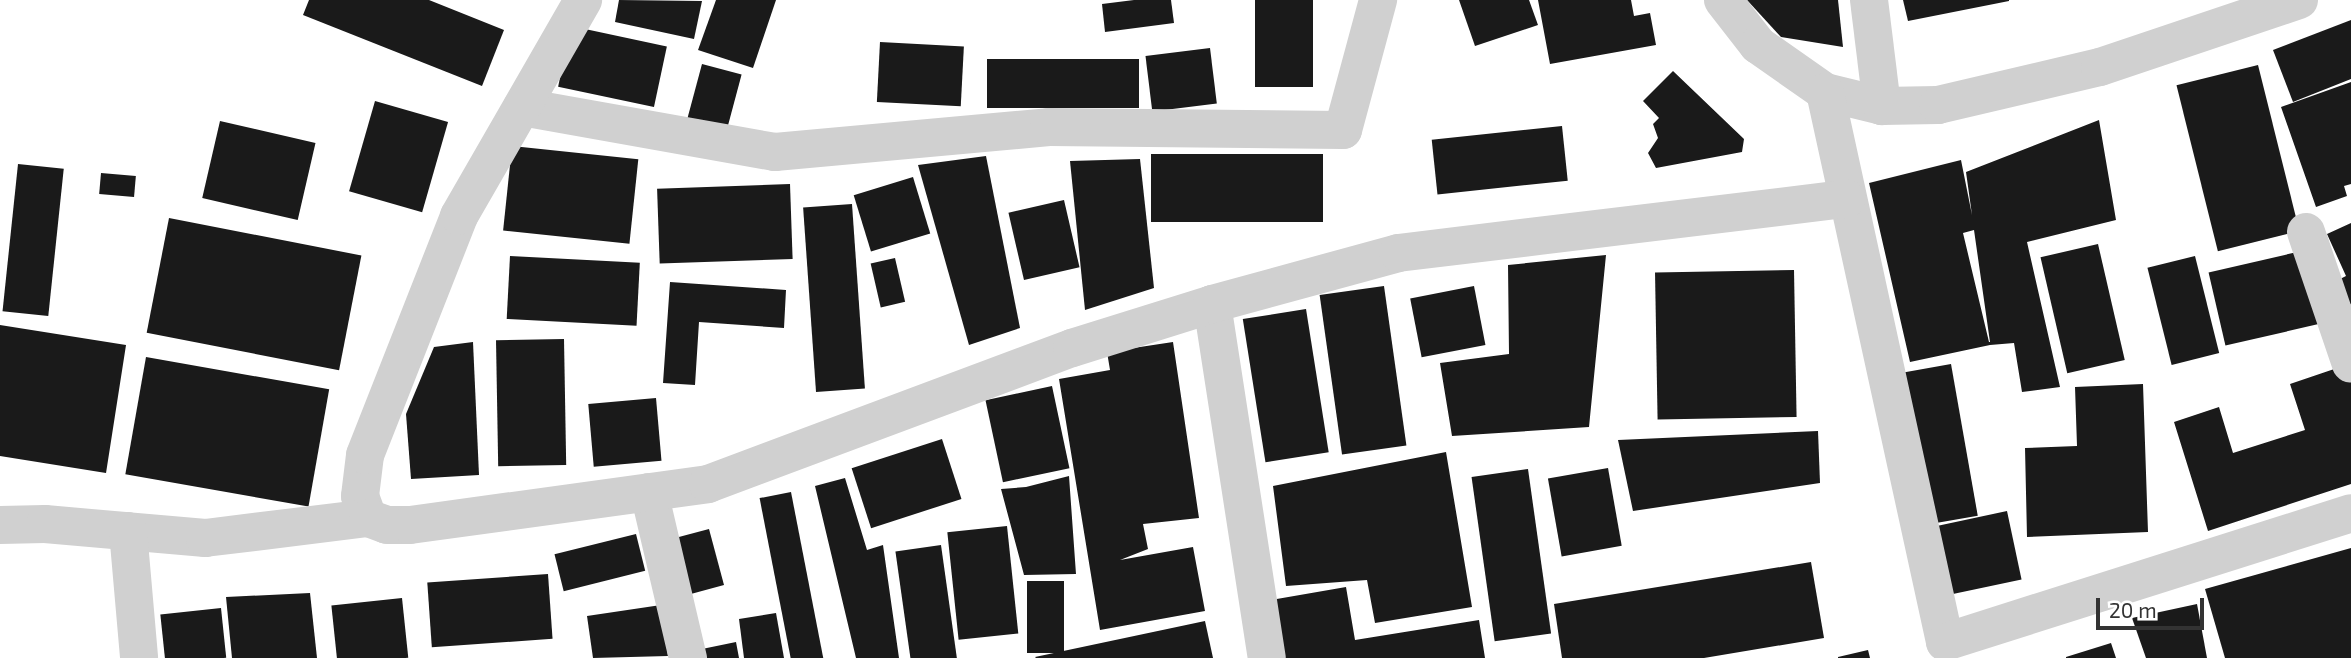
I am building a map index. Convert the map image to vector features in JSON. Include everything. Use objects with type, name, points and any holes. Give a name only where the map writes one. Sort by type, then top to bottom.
[{"type":"street","points":[[368,518],[360,496],[365,455],[460,216],[583,0]]},
{"type":"street","points":[[522,107],[775,152],[1049,127],[1343,130],[1378,0]]},
{"type":"street","points":[[1723,0],[1758,45],[1825,92],[1882,106],[1938,105],[2100,66],[2299,0]]},
{"type":"street","points":[[1869,0],[1882,106]]},
{"type":"street","points":[[1825,92],[1947,650],[2351,513]]},
{"type":"street","points":[[0,525],[45,524],[205,538],[368,518],[387,525],[410,525],[708,484],[1072,348],[1212,304],[1398,253],[1847,199]]},
{"type":"street","points":[[2306,232],[2351,364]]},
{"type":"street","points":[[1212,304],[1267,658]]},
{"type":"street","points":[[649,492],[688,658]]},
{"type":"street","points":[[128,531],[139,658]]},
{"type":"building","points":[[309,0],[429,0],[504,30],[482,86],[303,15]]},
{"type":"building","points":[[619,0],[702,1],[694,39],[615,22]]},
{"type":"building","points":[[716,0],[776,0],[753,68],[698,50]]},
{"type":"building","points":[[1134,0],[1171,0],[1174,23],[1105,32],[1102,4]]},
{"type":"building","points":[[1255,0],[1313,0],[1313,87],[1255,87]]},
{"type":"building","points":[[1459,0],[1529,0],[1538,25],[1475,46]]},
{"type":"building","points":[[1538,0],[1631,0],[1634,16],[1650,13],[1656,45],[1550,64]]},
{"type":"building","points":[[1747,0],[1838,0],[1843,47],[1781,37]]},
{"type":"building","points":[[1903,0],[2009,0],[2009,1],[1908,21]]},
{"type":"building","points":[[2351,20],[2351,79],[2293,102],[2273,50]]},
{"type":"building","points":[[571,26],[667,46],[654,107],[558,87]]},
{"type":"building","points":[[880,42],[964,46],[961,106],[877,102]]},
{"type":"building","points":[[1210,48],[1217,104],[1152,112],[1145,56]]},
{"type":"building","points":[[987,59],[1139,59],[1139,108],[987,108]]},
{"type":"building","points":[[702,64],[742,75],[727,131],[687,120]]},
{"type":"building","points":[[2258,65],[2299,231],[2218,251],[2176,85]]},
{"type":"building","points":[[1673,71],[1744,139],[1742,152],[1656,168],[1648,153],[1658,138],[1653,124],[1659,118],[1643,101]]},
{"type":"building","points":[[2351,82],[2351,184],[2344,186],[2347,196],[2316,207],[2281,107]]},
{"type":"building","points":[[375,101],[448,122],[422,212],[349,191]]},
{"type":"building","points":[[2099,120],[2116,220],[2027,242],[2060,387],[2022,392],[2014,343],[1990,345],[1910,362],[1869,183],[1961,160],[1972,215],[1966,172]],"holes":[[[1974,230],[1990,342],[1963,233]]]},
{"type":"building","points":[[220,121],[315,143],[298,220],[202,198]]},
{"type":"building","points":[[1562,126],[1568,181],[1437,194],[1432,140]]},
{"type":"building","points":[[512,146],[638,159],[629,244],[503,231]]},
{"type":"building","points":[[1151,154],[1323,154],[1323,222],[1151,222]]},
{"type":"building","points":[[986,156],[1020,328],[969,345],[918,165]]},
{"type":"building","points":[[1140,159],[1154,288],[1085,310],[1070,161]]},
{"type":"building","points":[[18,164],[64,169],[48,316],[3,311]]},
{"type":"building","points":[[101,173],[136,176],[134,197],[99,194]]},
{"type":"building","points":[[913,177],[930,233],[871,252],[854,195]]},
{"type":"building","points":[[790,184],[793,259],[660,264],[657,189]]},
{"type":"building","points":[[1064,200],[1080,267],[1024,280],[1008,213]]},
{"type":"building","points":[[852,204],[865,389],[816,392],[803,207]]},
{"type":"building","points":[[169,218],[361,255],[339,370],[147,333]]},
{"type":"building","points":[[2351,223],[2351,305],[2334,282],[2346,276],[2327,234]]},
{"type":"building","points":[[2098,244],[2125,360],[2067,373],[2041,257]]},
{"type":"building","points":[[2306,250],[2323,323],[2225,346],[2209,272]]},
{"type":"building","points":[[1606,255],[1589,427],[1452,436],[1440,363],[1509,354],[1508,265]]},
{"type":"building","points":[[510,256],[640,263],[637,326],[507,319]]},
{"type":"building","points":[[2195,256],[2219,353],[2172,365],[2147,268]]},
{"type":"building","points":[[895,258],[905,302],[881,307],[871,264]]},
{"type":"building","points":[[1794,270],[1797,417],[1658,419],[1655,272]]},
{"type":"building","points":[[670,282],[786,290],[784,328],[699,322],[695,385],[663,383]]},
{"type":"building","points":[[1384,286],[1406,445],[1342,454],[1320,295]]},
{"type":"building","points":[[1474,286],[1485,345],[1422,357],[1410,298]]},
{"type":"building","points":[[1306,309],[1329,452],[1265,462],[1243,319]]},
{"type":"building","points":[[0,325],[126,345],[106,473],[0,456]]},
{"type":"building","points":[[564,339],[566,465],[498,466],[496,340]]},
{"type":"building","points":[[473,342],[479,475],[411,479],[406,414],[434,347]]},
{"type":"building","points":[[1173,342],[1199,518],[1143,524],[1148,549],[1120,560],[1193,547],[1205,611],[1100,630],[1059,379],[1110,370],[1107,352]]},
{"type":"building","points":[[146,357],[329,389],[309,506],[125,474]]},
{"type":"building","points":[[1951,364],[1978,516],[1925,525],[1898,373]]},
{"type":"building","points":[[2346,365],[2351,381],[2351,484],[2208,531],[2174,422],[2219,407],[2233,453],[2305,430],[2290,384]]},
{"type":"building","points":[[2143,384],[2148,532],[2027,537],[2025,448],[2077,446],[2075,387]]},
{"type":"building","points":[[1052,386],[1069,468],[1003,482],[985,400]]},
{"type":"building","points":[[656,398],[661,461],[594,467],[588,404]]},
{"type":"building","points":[[1818,431],[1820,483],[1633,511],[1618,440]]},
{"type":"building","points":[[942,439],[961,499],[871,528],[852,468]]},
{"type":"building","points":[[1446,452],[1472,607],[1375,623],[1367,580],[1286,586],[1273,486]]},
{"type":"building","points":[[1608,468],[1622,546],[1562,556],[1548,479]]},
{"type":"building","points":[[1528,469],[1551,633],[1495,641],[1472,477]]},
{"type":"building","points":[[1069,476],[1076,574],[1024,575],[1001,489],[1026,487]]},
{"type":"building","points":[[845,478],[867,550],[883,545],[899,658],[856,658],[815,486]]},
{"type":"building","points":[[791,492],[823,658],[791,658],[760,498]]},
{"type":"building","points":[[2007,511],[2022,579],[1926,600],[1911,531]]},
{"type":"building","points":[[1007,526],[1018,633],[959,640],[947,532]]},
{"type":"building","points":[[709,529],[724,585],[684,596],[669,540]]},
{"type":"building","points":[[636,534],[645,571],[564,591],[554,554]]},
{"type":"building","points":[[941,545],[957,658],[910,658],[895,551]]},
{"type":"building","points":[[2351,548],[2351,658],[2225,658],[2205,589]]},
{"type":"building","points":[[1811,562],[1824,638],[1704,658],[1562,658],[1554,604]]},
{"type":"building","points":[[548,574],[553,639],[432,647],[427,582]]},
{"type":"building","points":[[1027,581],[1064,581],[1064,653],[1027,653]]},
{"type":"building","points":[[1346,587],[1355,640],[1479,620],[1485,658],[1280,658],[1271,600]]},
{"type":"building","points":[[310,593],[317,658],[232,658],[226,597]]},
{"type":"building","points":[[402,598],[408,658],[337,658],[331,605]]},
{"type":"building","points":[[2197,604],[2207,658],[2146,658],[2132,618]]},
{"type":"building","points":[[661,605],[668,656],[593,658],[587,616]]},
{"type":"building","points":[[221,608],[226,658],[165,658],[160,614]]},
{"type":"building","points":[[776,613],[784,658],[744,658],[739,619]]},
{"type":"building","points":[[1205,621],[1213,658],[1035,657]]},
{"type":"building","points":[[736,642],[739,658],[704,658],[702,649]]},
{"type":"building","points":[[2111,643],[2116,658],[2066,658],[2066,657]]},
{"type":"building","points":[[1868,650],[1870,658],[1838,658],[1838,657]]}]
